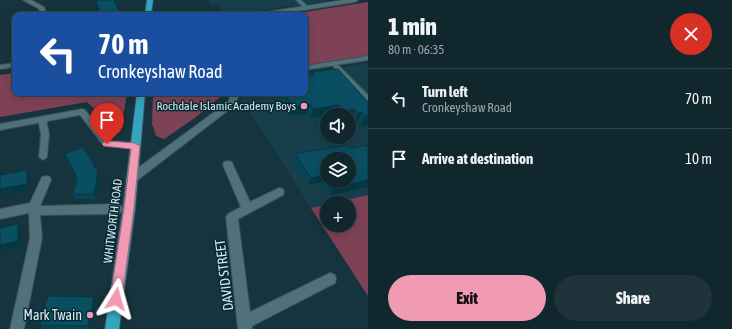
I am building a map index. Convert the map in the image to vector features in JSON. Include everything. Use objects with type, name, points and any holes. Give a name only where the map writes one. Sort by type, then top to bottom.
[{"type":"main road","points":[[148,12],[150,0]]},
{"type":"main road","name":"WHITWORTH ROAD","points":[[112,329],[129,208],[141,96]]},
{"type":"street","points":[[26,0],[42,8],[43,12]]},
{"type":"street","points":[[280,12],[355,0]]},
{"type":"street","points":[[308,67],[368,58]]},
{"type":"street","points":[[0,67],[12,65]]},
{"type":"street","points":[[131,179],[232,102],[235,96]]},
{"type":"street","points":[[0,127],[82,112],[107,144],[135,146]]},
{"type":"street","points":[[228,165],[247,209],[279,192]]},
{"type":"street","points":[[17,329],[36,238],[34,209],[46,180]]},
{"type":"street","points":[[0,214],[34,209],[117,209]]},
{"type":"street","name":"DAVID STREET","points":[[245,325],[232,217],[247,209]]},
{"type":"street","points":[[245,325],[330,279]]},
{"type":"lane","points":[[298,0],[307,8]]},
{"type":"lane","points":[[333,63],[368,99]]},
{"type":"lane","points":[[42,119],[45,134],[43,157]]},
{"type":"shaded area","points":[[209,0],[331,0],[252,12],[222,12],[219,4],[210,4]]},
{"type":"shaded area","points":[[368,2],[368,56],[308,66],[308,12],[305,12]]},
{"type":"shaded area","points":[[368,63],[368,296],[327,232],[356,232],[356,196],[320,196],[320,221],[242,100],[244,96],[308,96],[308,73]]},
{"type":"shaded area","points":[[12,73],[12,96],[126,96],[120,133],[87,102],[0,117],[0,75]]},
{"type":"shaded area","points":[[153,96],[221,96],[196,117],[164,139],[156,136],[152,124]]},
{"type":"shaded area","points":[[368,195],[368,296],[327,232],[356,232],[356,198]]},
{"type":"shaded area","points":[[320,206],[320,222],[311,208]]},
{"type":"building","points":[[96,0],[114,0],[119,12],[99,12]]},
{"type":"building","points":[[338,69],[368,102],[368,116],[365,116],[362,112],[358,113],[356,108],[342,108],[339,105],[313,109],[310,104],[293,107],[286,96],[308,96],[308,76],[315,75],[312,72]]},
{"type":"building","points":[[345,145],[349,149],[368,145],[368,180],[356,183],[356,152],[320,152],[320,176],[311,178],[295,154]]},
{"type":"building","points":[[83,147],[98,172],[94,194],[73,194],[77,177],[65,154]]},
{"type":"building","points":[[27,170],[27,184],[0,189],[0,175]]},
{"type":"building","points":[[18,224],[18,241],[0,245],[0,228]]},
{"type":"building","points":[[48,296],[94,297],[88,326],[40,325]]},
{"type":"place","name":"Rochdale Islamic Academy Boys","points":[[304,106]]},
{"type":"place","name":"Mark Twain","points":[[90,315]]},
{"type":"route","points":[[107,144],[135,146],[129,208],[116,299]]}]
